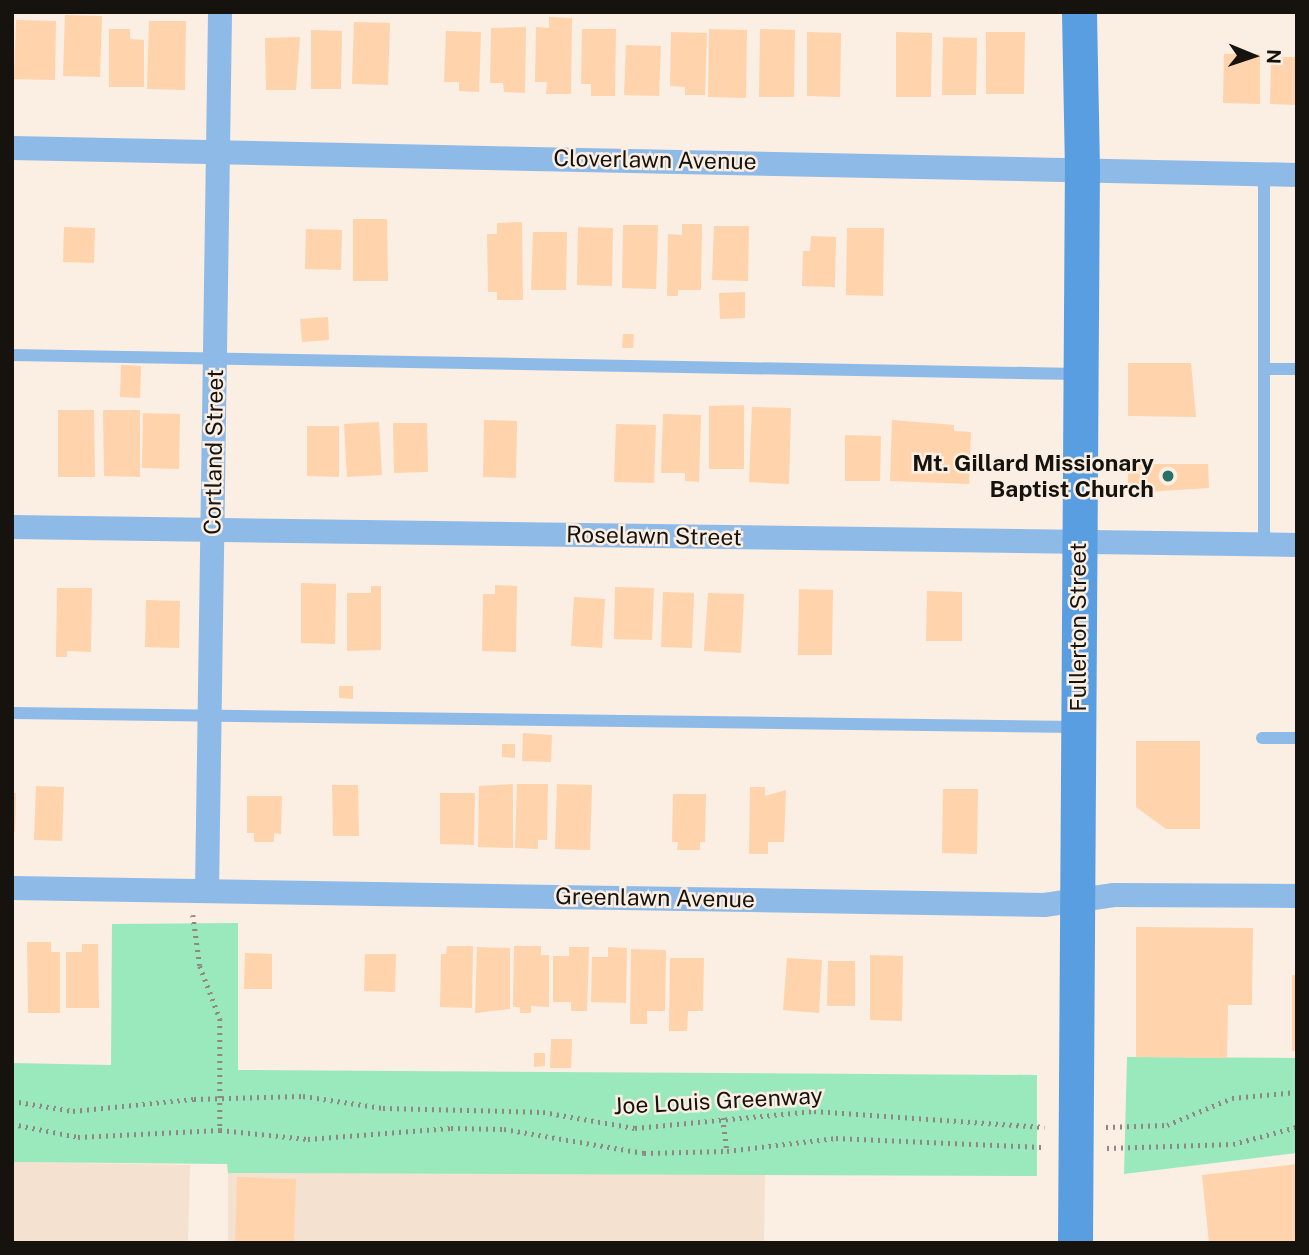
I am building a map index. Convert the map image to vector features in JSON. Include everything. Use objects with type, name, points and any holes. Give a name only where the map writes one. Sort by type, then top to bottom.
[{"type":"street","name":"Cortland Street","points":[[207,891],[220,12]]},
{"type":"street","name":"Fullerton Street","points":[[1075,1243],[1078,374],[1082,169],[1079,12]]},
{"type":"street","name":"Cloverlawn Avenue","points":[[12,148],[1297,175]]},
{"type":"street","name":"Roselawn Street","points":[[12,527],[1297,545]]},
{"type":"street","name":"Greenlawn Avenue","points":[[12,888],[1044,905],[1114,895],[1297,896]]},
{"type":"lane","points":[[1264,174],[1264,545]]},
{"type":"lane","points":[[12,355],[1078,374]]},
{"type":"lane","points":[[1264,369],[1297,369]]},
{"type":"lane","points":[[12,713],[1078,727]]},
{"type":"lane","points":[[1262,738],[1297,738]]},
{"type":"path","points":[[193,914],[200,966],[220,1019],[220,1130]]},
{"type":"path","name":"Joe Louis Greenway","points":[[12,1101],[73,1111],[221,1100],[330,1097],[383,1108],[543,1112],[635,1128],[814,1111],[1076,1138],[1167,1125],[1232,1098],[1297,1092]]},
{"type":"path","points":[[723,1118],[727,1151]]},
{"type":"path","name":"Joe Louis Greenway","points":[[12,1124],[78,1137],[220,1130],[308,1139],[452,1128],[504,1129],[644,1153],[727,1151],[836,1138],[1076,1138],[1233,1144],[1297,1128]]},
{"type":"shaded area","points":[[12,1162],[190,1165],[188,1243],[12,1243]]},
{"type":"shaded area","points":[[228,1173],[765,1174],[764,1243],[228,1243]]},
{"type":"green space","points":[[238,923],[238,1070],[1037,1075],[1037,1176],[228,1173],[227,1164],[12,1162],[12,1063],[111,1065],[112,924]]},
{"type":"green space","points":[[1127,1057],[1297,1058],[1297,1153],[1124,1174]]},
{"type":"building","points":[[65,15],[102,16],[100,77],[63,76]]},
{"type":"building","points":[[549,17],[572,18],[571,94],[546,94],[547,82],[535,82],[536,27],[549,28]]},
{"type":"building","points":[[16,20],[56,21],[55,80],[14,79]]},
{"type":"building","points":[[149,21],[186,21],[185,90],[147,89]]},
{"type":"building","points":[[354,22],[390,23],[388,85],[352,84]]},
{"type":"building","points":[[526,27],[525,93],[504,92],[503,83],[490,83],[491,28]]},
{"type":"building","points":[[109,29],[130,29],[130,39],[144,40],[144,87],[109,87]]},
{"type":"building","points":[[582,29],[616,29],[615,96],[591,96],[591,84],[581,84]]},
{"type":"building","points":[[709,29],[747,30],[746,98],[708,97]]},
{"type":"building","points":[[760,29],[795,30],[794,97],[759,97]]},
{"type":"building","points":[[311,30],[342,31],[341,89],[311,89]]},
{"type":"building","points":[[446,31],[481,32],[479,92],[459,91],[459,82],[444,82]]},
{"type":"building","points":[[671,32],[707,33],[705,95],[685,95],[685,87],[670,86]]},
{"type":"building","points":[[807,32],[841,33],[840,97],[807,96]]},
{"type":"building","points":[[896,32],[932,33],[931,97],[896,97]]},
{"type":"building","points":[[986,32],[1025,32],[1024,94],[986,94]]},
{"type":"building","points":[[300,37],[296,90],[266,90],[265,38]]},
{"type":"building","points":[[943,37],[977,38],[976,95],[942,95]]},
{"type":"building","points":[[626,45],[661,46],[659,96],[624,95]]},
{"type":"building","points":[[1224,54],[1260,54],[1260,104],[1223,103]]},
{"type":"building","points":[[1271,57],[1297,57],[1297,105],[1270,104]]},
{"type":"building","points":[[353,219],[387,219],[388,281],[353,281]]},
{"type":"building","points":[[522,222],[523,300],[497,300],[497,292],[488,292],[487,234],[497,234],[497,223]]},
{"type":"building","points":[[682,224],[702,224],[701,290],[678,290],[678,296],[667,296],[668,234],[682,235]]},
{"type":"building","points":[[623,225],[658,225],[656,289],[622,288]]},
{"type":"building","points":[[714,226],[749,226],[748,281],[712,280]]},
{"type":"building","points":[[64,227],[95,228],[94,263],[63,262]]},
{"type":"building","points":[[578,227],[613,228],[612,286],[577,285]]},
{"type":"building","points":[[847,228],[884,228],[883,296],[846,295]]},
{"type":"building","points":[[306,229],[342,230],[341,270],[305,269]]},
{"type":"building","points":[[533,232],[567,232],[566,290],[531,290]]},
{"type":"building","points":[[811,236],[836,237],[835,287],[802,286],[803,251],[810,251]]},
{"type":"building","points":[[745,292],[745,318],[720,319],[719,293]]},
{"type":"building","points":[[328,317],[329,340],[302,342],[300,319]]},
{"type":"building","points":[[623,334],[634,334],[633,348],[622,348]]},
{"type":"building","points":[[1128,363],[1191,363],[1196,417],[1128,416]]},
{"type":"building","points":[[121,365],[141,366],[140,398],[120,397]]},
{"type":"building","points":[[744,405],[744,469],[709,469],[709,406]]},
{"type":"building","points":[[752,407],[791,408],[789,484],[749,482]]},
{"type":"building","points":[[58,410],[94,410],[95,477],[58,477]]},
{"type":"building","points":[[103,410],[140,410],[140,477],[104,476]]},
{"type":"building","points":[[143,413],[180,414],[179,469],[142,468]]},
{"type":"building","points":[[663,414],[701,415],[699,482],[685,481],[685,473],[661,473]]},
{"type":"building","points":[[484,420],[517,421],[516,478],[483,477]]},
{"type":"building","points":[[892,420],[954,425],[954,431],[971,432],[969,484],[890,481]]},
{"type":"building","points":[[379,422],[382,475],[347,477],[344,424]]},
{"type":"building","points":[[393,423],[427,423],[428,472],[394,473]]},
{"type":"building","points":[[616,424],[656,425],[654,483],[614,482]]},
{"type":"building","points":[[307,426],[339,426],[339,477],[307,476]]},
{"type":"building","points":[[845,435],[881,436],[880,481],[845,481]]},
{"type":"building","name":"Mt. Gillard Missionary Baptist Church","points":[[1128,464],[1208,464],[1209,488],[1128,493]]},
{"type":"building","points":[[301,583],[336,584],[335,644],[301,643]]},
{"type":"building","points":[[495,585],[517,586],[516,652],[482,651],[483,594],[495,594]]},
{"type":"building","points":[[371,586],[381,586],[381,650],[347,651],[347,593],[371,593]]},
{"type":"building","points":[[615,587],[654,588],[652,640],[614,639]]},
{"type":"building","points":[[57,588],[92,588],[91,652],[67,651],[67,657],[56,657]]},
{"type":"building","points":[[799,589],[833,590],[832,655],[798,655]]},
{"type":"building","points":[[927,591],[962,592],[962,641],[926,641]]},
{"type":"building","points":[[663,592],[694,593],[692,648],[661,647]]},
{"type":"building","points":[[708,593],[744,594],[741,653],[704,651]]},
{"type":"building","points":[[574,597],[605,599],[602,648],[571,646]]},
{"type":"building","points":[[146,600],[180,601],[179,648],[145,647]]},
{"type":"building","points":[[339,686],[353,686],[353,699],[339,698]]},
{"type":"building","points":[[523,733],[552,735],[551,762],[522,761]]},
{"type":"building","points":[[1136,741],[1200,741],[1200,829],[1166,829],[1136,807]]},
{"type":"building","points":[[502,744],[515,744],[515,758],[502,757]]},
{"type":"building","points":[[513,784],[513,848],[478,847],[479,786]]},
{"type":"building","points":[[517,784],[548,784],[547,840],[538,840],[538,849],[515,848]]},
{"type":"building","points":[[557,784],[592,785],[590,850],[555,849]]},
{"type":"building","points":[[332,785],[358,785],[359,836],[333,836]]},
{"type":"building","points":[[36,786],[64,787],[62,841],[34,840]]},
{"type":"building","points":[[750,787],[765,787],[765,796],[786,790],[784,842],[768,842],[768,854],[749,854]]},
{"type":"building","points":[[943,789],[978,789],[977,854],[942,853]]},
{"type":"building","points":[[12,793],[16,793],[15,832],[12,832]]},
{"type":"building","points":[[440,793],[475,793],[474,845],[440,844]]},
{"type":"building","points":[[673,794],[706,794],[705,842],[700,842],[700,850],[677,850],[678,842],[672,842]]},
{"type":"building","points":[[247,796],[282,796],[281,834],[274,833],[274,842],[254,842],[254,833],[247,833]]},
{"type":"building","points":[[1136,927],[1253,928],[1252,1005],[1228,1005],[1227,1058],[1136,1057]]},
{"type":"building","points":[[27,942],[51,942],[51,952],[60,952],[60,1013],[28,1013]]},
{"type":"building","points":[[82,944],[98,944],[99,1008],[66,1008],[66,952],[82,952]]},
{"type":"building","points":[[447,946],[473,946],[472,1008],[440,1007],[441,954],[446,954]]},
{"type":"building","points":[[514,946],[541,946],[541,955],[549,955],[549,1007],[531,1006],[531,1013],[520,1013],[520,1007],[513,1007]]},
{"type":"building","points":[[477,947],[510,948],[510,1009],[475,1013]]},
{"type":"building","points":[[569,947],[589,947],[587,1011],[571,1011],[571,1002],[553,1002],[553,956],[569,956]]},
{"type":"building","points":[[608,947],[627,948],[626,1003],[591,1002],[592,957],[608,957]]},
{"type":"building","points":[[631,949],[666,950],[665,1011],[647,1011],[647,1024],[630,1024]]},
{"type":"building","points":[[245,953],[272,954],[272,989],[244,989]]},
{"type":"building","points":[[365,954],[396,954],[395,992],[364,991]]},
{"type":"building","points":[[870,955],[903,956],[902,1021],[870,1020]]},
{"type":"building","points":[[670,958],[704,958],[703,1011],[688,1011],[687,1031],[669,1031]]},
{"type":"building","points":[[787,958],[822,960],[819,1013],[783,1010]]},
{"type":"building","points":[[828,961],[855,961],[855,1006],[827,1006]]},
{"type":"building","points":[[1292,975],[1297,975],[1297,1051],[1292,1051]]},
{"type":"building","points":[[551,1039],[572,1039],[571,1068],[550,1068]]},
{"type":"building","points":[[534,1053],[545,1053],[545,1066],[534,1067]]},
{"type":"building","points":[[1297,1164],[1297,1243],[1209,1243],[1202,1175]]},
{"type":"building","points":[[237,1177],[296,1179],[294,1243],[235,1243]]},
{"type":"place","name":"Mt. Gillard Missionary Baptist Church","points":[[1168,476]]}]
